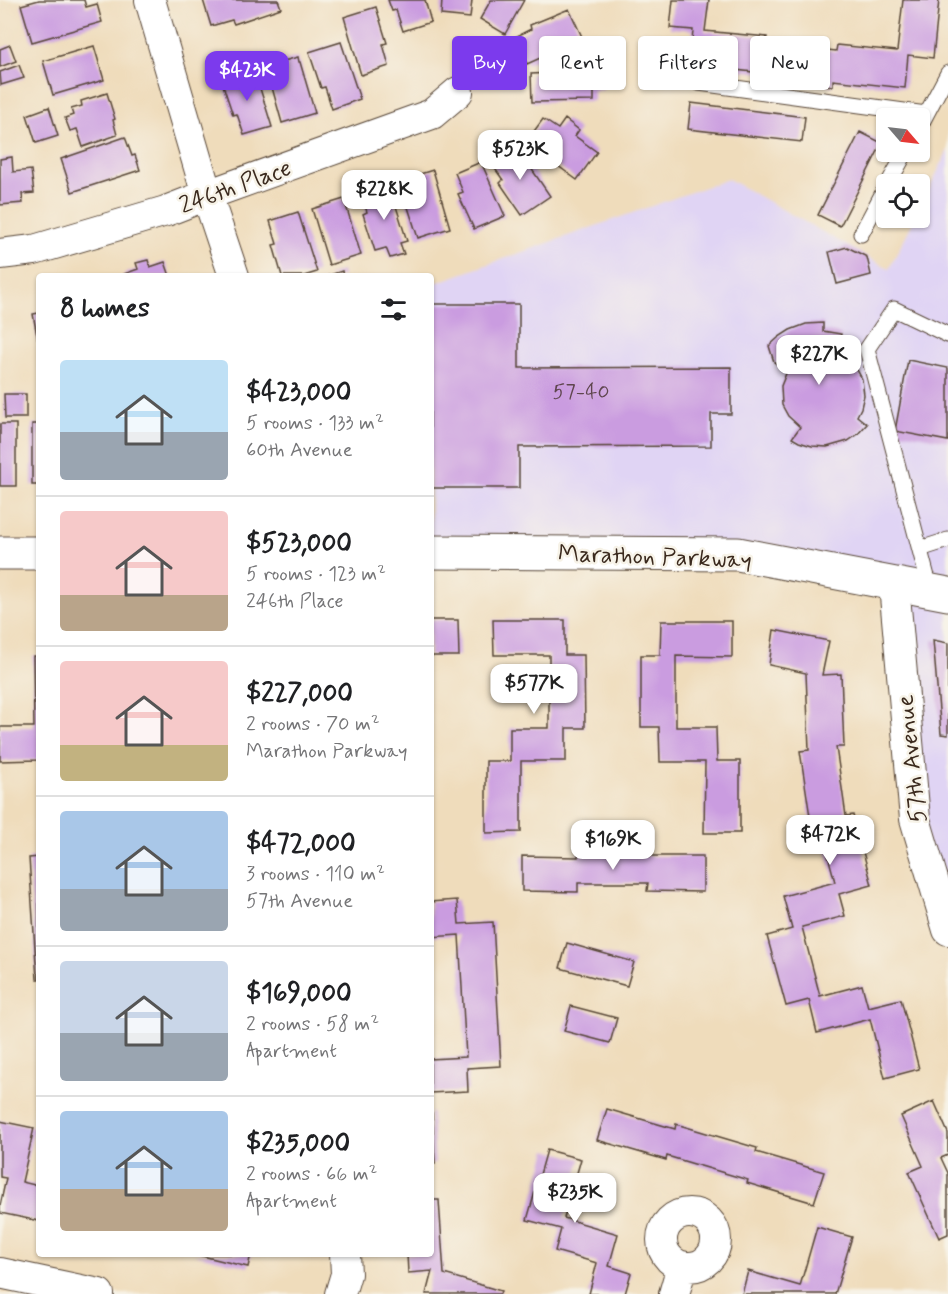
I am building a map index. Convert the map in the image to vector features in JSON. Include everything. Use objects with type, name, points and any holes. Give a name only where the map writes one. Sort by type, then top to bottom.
[{"type":"street","points":[[150,0],[207,195],[233,273]]},
{"type":"street","name":"246th Place","points":[[0,254],[34,250],[166,211],[432,114],[458,92]]},
{"type":"street","name":"Marathon Parkway","points":[[434,552],[738,554],[939,593]]},
{"type":"street","points":[[0,553],[36,553]]},
{"type":"street","name":"57th Avenue","points":[[894,585],[915,819],[948,930]]},
{"type":"street","points":[[340,1294],[346,1274],[345,1257]]},
{"type":"street","points":[[0,1272],[99,1294]]},
{"type":"lane","points":[[929,108],[948,73]]},
{"type":"lane","points":[[738,89],[876,112]]},
{"type":"lane","points":[[861,234],[876,206]]},
{"type":"lane","points":[[939,593],[920,549],[867,349],[894,309],[948,335]]},
{"type":"lane","points":[[920,549],[948,540]]},
{"type":"shaded area","points":[[948,150],[948,934],[915,837],[896,587],[739,556],[434,550],[434,284],[728,179],[889,269],[910,228],[930,228],[930,187]]},
{"type":"building","points":[[39,0],[84,0],[86,7],[97,4],[102,22],[32,42],[21,5]]},
{"type":"building","points":[[203,0],[278,0],[281,8],[234,24],[232,20],[211,26]]},
{"type":"building","points":[[388,0],[425,0],[431,22],[403,31],[396,10],[392,11]]},
{"type":"building","points":[[442,0],[472,0],[470,18],[441,15]]},
{"type":"building","points":[[491,0],[524,0],[505,34],[480,19]]},
{"type":"building","points":[[673,0],[709,0],[705,31],[757,36],[750,36],[750,72],[738,70],[738,36],[692,36],[693,30],[670,28]]},
{"type":"building","points":[[903,0],[939,0],[933,58],[908,55],[905,88],[833,80],[833,86],[830,86],[830,50],[836,51],[837,45],[897,51]]},
{"type":"building","points":[[376,7],[387,43],[383,44],[389,66],[361,75],[344,17]]},
{"type":"building","points":[[569,9],[582,36],[539,36],[539,59],[527,64],[527,36],[517,36],[531,29],[530,25]]},
{"type":"building","points":[[341,42],[360,99],[332,109],[325,87],[321,88],[309,52]]},
{"type":"building","points":[[10,45],[16,61],[0,67],[0,49]]},
{"type":"building","points":[[94,46],[104,80],[53,95],[43,61]]},
{"type":"building","points":[[298,57],[315,113],[282,123],[266,66]]},
{"type":"building","points":[[19,65],[24,78],[1,85],[0,72]]},
{"type":"building","points":[[254,69],[272,127],[244,135],[237,114],[233,115],[221,79]]},
{"type":"building","points":[[531,74],[539,74],[539,90],[594,90],[594,101],[532,102]]},
{"type":"building","points":[[107,93],[117,135],[83,147],[77,129],[70,131],[65,118],[73,115],[71,109],[82,106],[81,101]]},
{"type":"building","points":[[691,103],[805,117],[802,142],[688,129]]},
{"type":"building","points":[[49,107],[58,136],[36,143],[27,115]]},
{"type":"building","points":[[543,119],[558,129],[565,119],[579,130],[575,136],[597,152],[577,180],[526,142]]},
{"type":"building","points":[[860,132],[876,140],[876,155],[840,226],[818,215]]},
{"type":"building","points":[[125,137],[140,170],[72,192],[61,159]]},
{"type":"building","points":[[516,146],[550,196],[522,215],[500,183],[503,180],[491,163]]},
{"type":"building","points":[[12,157],[13,172],[31,170],[34,193],[22,194],[23,203],[0,205],[0,159]]},
{"type":"building","points":[[481,162],[505,216],[474,229],[458,194],[463,192],[455,173]]},
{"type":"building","points":[[433,170],[450,228],[418,238],[406,201],[411,200],[404,179]]},
{"type":"building","points":[[389,184],[407,241],[400,243],[404,254],[390,258],[386,248],[375,251],[363,214],[367,212],[361,193]]},
{"type":"building","points":[[344,199],[361,255],[329,265],[312,209]]},
{"type":"building","points":[[298,212],[317,272],[281,273],[273,245],[277,244],[270,221]]},
{"type":"building","points":[[847,247],[867,257],[871,275],[837,284],[829,252]]},
{"type":"building","points":[[148,260],[150,267],[165,262],[169,273],[127,273],[138,269],[136,263]]},
{"type":"building","points":[[434,304],[519,304],[519,368],[731,367],[731,414],[711,414],[711,446],[519,447],[519,488],[434,488]]},
{"type":"building","points":[[33,314],[36,314],[36,330]]},
{"type":"building","points":[[823,323],[823,331],[841,334],[839,341],[851,348],[844,357],[856,368],[862,379],[864,395],[857,416],[867,424],[848,441],[827,447],[812,446],[792,438],[800,427],[788,416],[782,405],[781,386],[787,371],[774,362],[769,346],[790,330],[806,324]]},
{"type":"building","points":[[908,360],[948,368],[948,441],[895,431]]},
{"type":"building","points":[[4,394],[26,394],[26,418],[5,418]]},
{"type":"building","points":[[0,424],[16,424],[16,486],[0,486]]},
{"type":"building","points":[[32,424],[36,424],[36,485],[32,485]]},
{"type":"building","points":[[434,620],[458,620],[459,656],[434,656]]},
{"type":"building","points":[[493,620],[565,620],[565,655],[584,655],[585,728],[566,728],[566,761],[521,761],[521,832],[486,833],[486,761],[510,761],[510,728],[549,728],[549,655],[494,655]]},
{"type":"building","points":[[661,621],[732,621],[732,657],[676,656],[676,727],[716,727],[717,761],[740,761],[740,833],[704,833],[705,762],[660,762],[659,727],[641,727],[641,655],[660,655]]},
{"type":"building","points":[[774,630],[829,641],[822,675],[841,674],[844,747],[836,747],[846,816],[853,815],[872,885],[839,894],[845,916],[802,927],[820,996],[862,985],[868,1007],[901,999],[919,1069],[885,1078],[870,1019],[817,1033],[809,1000],[786,1006],[767,936],[792,929],[783,896],[835,882],[819,822],[811,823],[800,751],[809,750],[806,673],[769,665]]},
{"type":"building","points":[[933,640],[948,643],[948,735],[941,734]]},
{"type":"building","points":[[33,656],[36,656],[36,760],[0,761],[0,727],[34,727]]},
{"type":"building","points":[[579,851],[647,851],[648,856],[703,856],[703,892],[647,891],[648,883],[578,883],[578,892],[522,891],[522,856],[578,857]]},
{"type":"building","points":[[36,857],[36,964],[29,858]]},
{"type":"building","points":[[457,900],[459,924],[493,922],[501,1066],[467,1068],[468,1091],[434,1093],[434,1059],[466,1057],[459,935],[434,937],[434,902]]},
{"type":"building","points":[[567,943],[634,962],[627,986],[560,968]]},
{"type":"building","points":[[571,1006],[617,1018],[610,1043],[564,1031]]},
{"type":"building","points":[[934,1101],[948,1133],[948,1155],[941,1158],[948,1173],[948,1234],[939,1238],[909,1172],[923,1166],[901,1116]]},
{"type":"building","points":[[607,1109],[675,1129],[676,1124],[757,1148],[756,1152],[824,1172],[814,1203],[747,1183],[748,1180],[667,1156],[666,1160],[597,1140]]},
{"type":"building","points":[[0,1121],[34,1128],[22,1182],[36,1185],[36,1220],[0,1213],[6,1178],[0,1177]]},
{"type":"building","points":[[547,1150],[581,1159],[564,1218],[618,1234],[609,1266],[631,1273],[625,1294],[589,1294],[597,1263],[555,1251],[561,1229],[527,1220]]},
{"type":"building","points":[[434,1200],[439,1200],[444,1274],[501,1291],[500,1294],[426,1294],[432,1271],[408,1273],[407,1257],[434,1257]]},
{"type":"building","points":[[817,1227],[852,1237],[835,1294],[742,1294],[748,1271],[800,1286]]},
{"type":"building","points":[[206,1257],[250,1257],[248,1267]]}]
